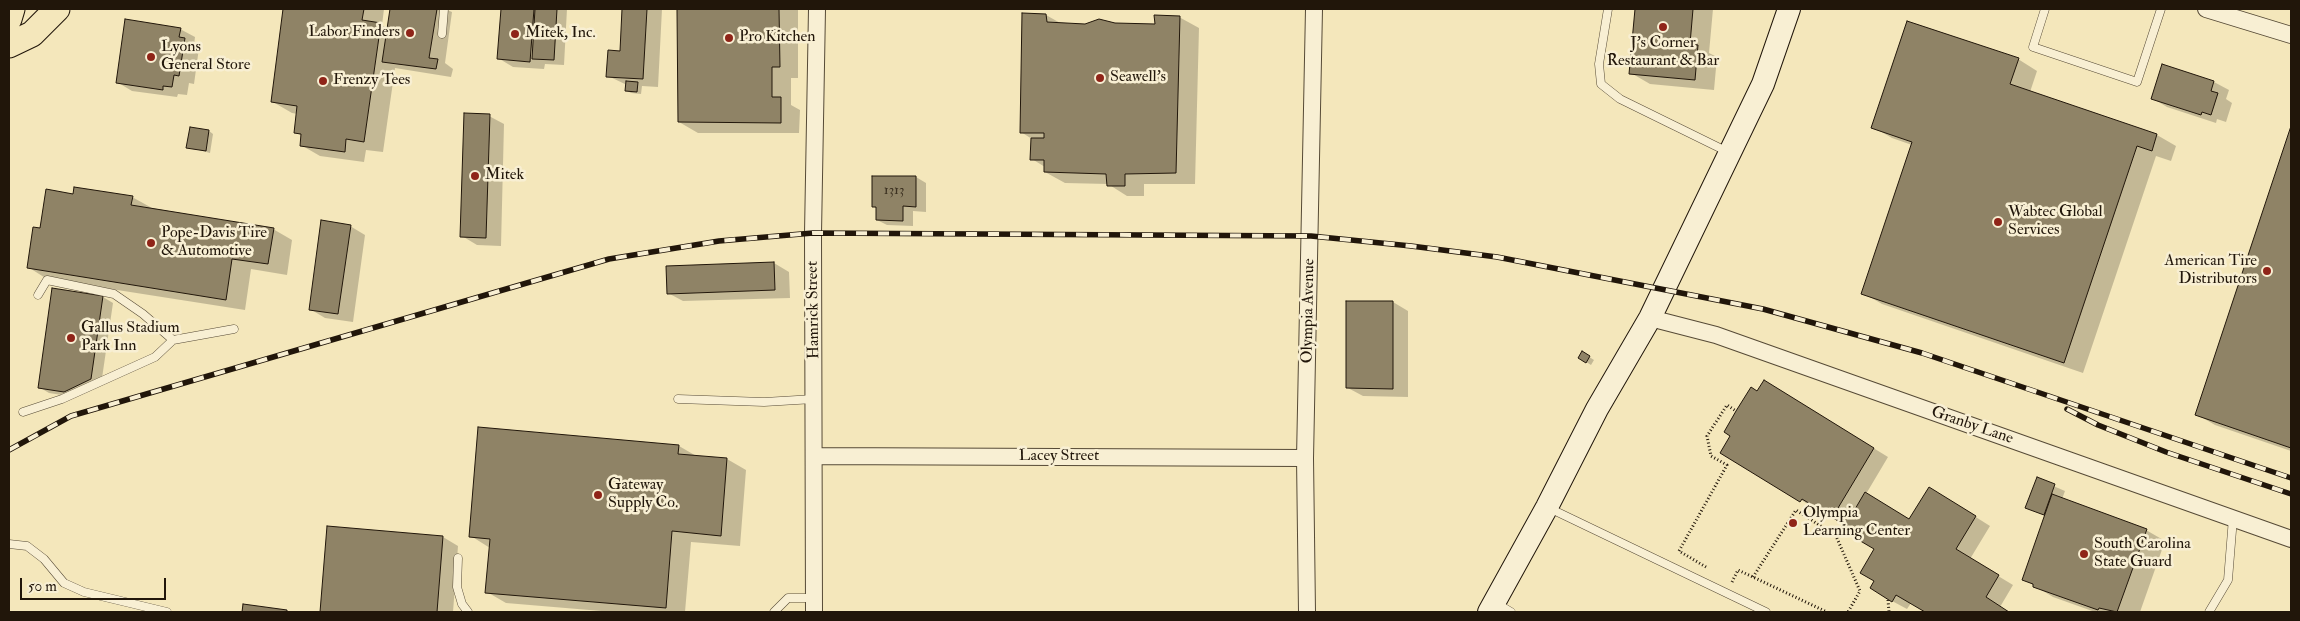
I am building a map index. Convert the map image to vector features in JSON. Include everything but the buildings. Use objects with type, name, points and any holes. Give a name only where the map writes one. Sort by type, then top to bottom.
[{"type":"main road","points":[[9,19],[12,9]]},
{"type":"main road","points":[[9,45],[32,34],[57,9]]},
{"type":"main road","points":[[1498,609],[1546,507],[1596,410],[1650,318],[1763,84],[1789,9]]},
{"type":"street","name":"Hamrick Street","points":[[814,605],[813,233],[817,9]]},
{"type":"street","name":"Olympia Avenue","points":[[1307,612],[1305,458],[1314,9]]},
{"type":"street","points":[[2206,9],[2291,35]]},
{"type":"street","name":"Granby Lane","points":[[1650,318],[1716,336],[2291,539]]},
{"type":"street","name":"Lacey Street","points":[[814,456],[1305,458]]},
{"type":"lane","points":[[442,34],[444,9]]},
{"type":"lane","points":[[1608,9],[1599,64],[1601,84],[1620,99],[1729,152]]},
{"type":"lane","points":[[2045,9],[2033,47],[2137,82],[2161,9]]},
{"type":"lane","points":[[38,295],[47,280],[114,294],[144,314],[173,340]]},
{"type":"lane","points":[[23,412],[62,398],[155,357],[173,340],[234,329]]},
{"type":"lane","points":[[678,399],[764,402],[814,399]]},
{"type":"lane","points":[[1546,507],[1766,612]]},
{"type":"lane","points":[[2209,612],[2228,580],[2233,518]]},
{"type":"lane","points":[[9,544],[27,546],[44,559],[64,583],[84,592],[167,612]]},
{"type":"lane","points":[[458,558],[457,587],[462,604],[468,612]]},
{"type":"lane","points":[[774,612],[788,598],[814,605]]},
{"type":"path","points":[[1710,568],[1679,551],[1727,465],[1711,456],[1707,436],[1726,405],[1736,411]]},
{"type":"path","points":[[1753,577],[1796,510],[1836,536],[1860,591],[1848,612]]},
{"type":"path","points":[[1727,594],[1738,570],[1827,612]]},
{"type":"path","points":[[1725,577],[1733,582]]},
{"type":"path","points":[[1888,600],[1889,612]]},
{"type":"railway","points":[[9,450],[71,416],[609,259],[719,241],[813,233],[1311,236],[1497,257],[1763,309],[1922,353],[2291,478]]},
{"type":"railway","points":[[2067,409],[2098,425],[2166,452],[2291,494]]},
{"type":"place","name":"J's Corner Restaurant & Bar","points":[[1663,27]]},
{"type":"place","name":"Labor Finders","points":[[410,33]]},
{"type":"place","name":"Mitek, Inc.","points":[[515,34]]},
{"type":"place","name":"Pro Kitchen","points":[[729,38]]},
{"type":"place","name":"Lyons General Store","points":[[151,57]]},
{"type":"place","name":"Seawell's","points":[[1100,78]]},
{"type":"place","name":"Frenzy Tees","points":[[323,81]]},
{"type":"place","name":"Mitek","points":[[475,176]]},
{"type":"place","name":"Wabtec Global Services","points":[[1998,222]]},
{"type":"place","name":"Pope-Davis Tire & Automotive","points":[[151,243]]},
{"type":"place","name":"American Tire Distributors","points":[[2267,271]]},
{"type":"place","name":"Gallus Stadium Park Inn","points":[[71,338]]},
{"type":"place","name":"Gateway Supply Co.","points":[[598,495]]},
{"type":"place","name":"Olympia Learning Center","points":[[1793,523]]},
{"type":"place","name":"South Carolina State Guard","points":[[2084,554]]}]
